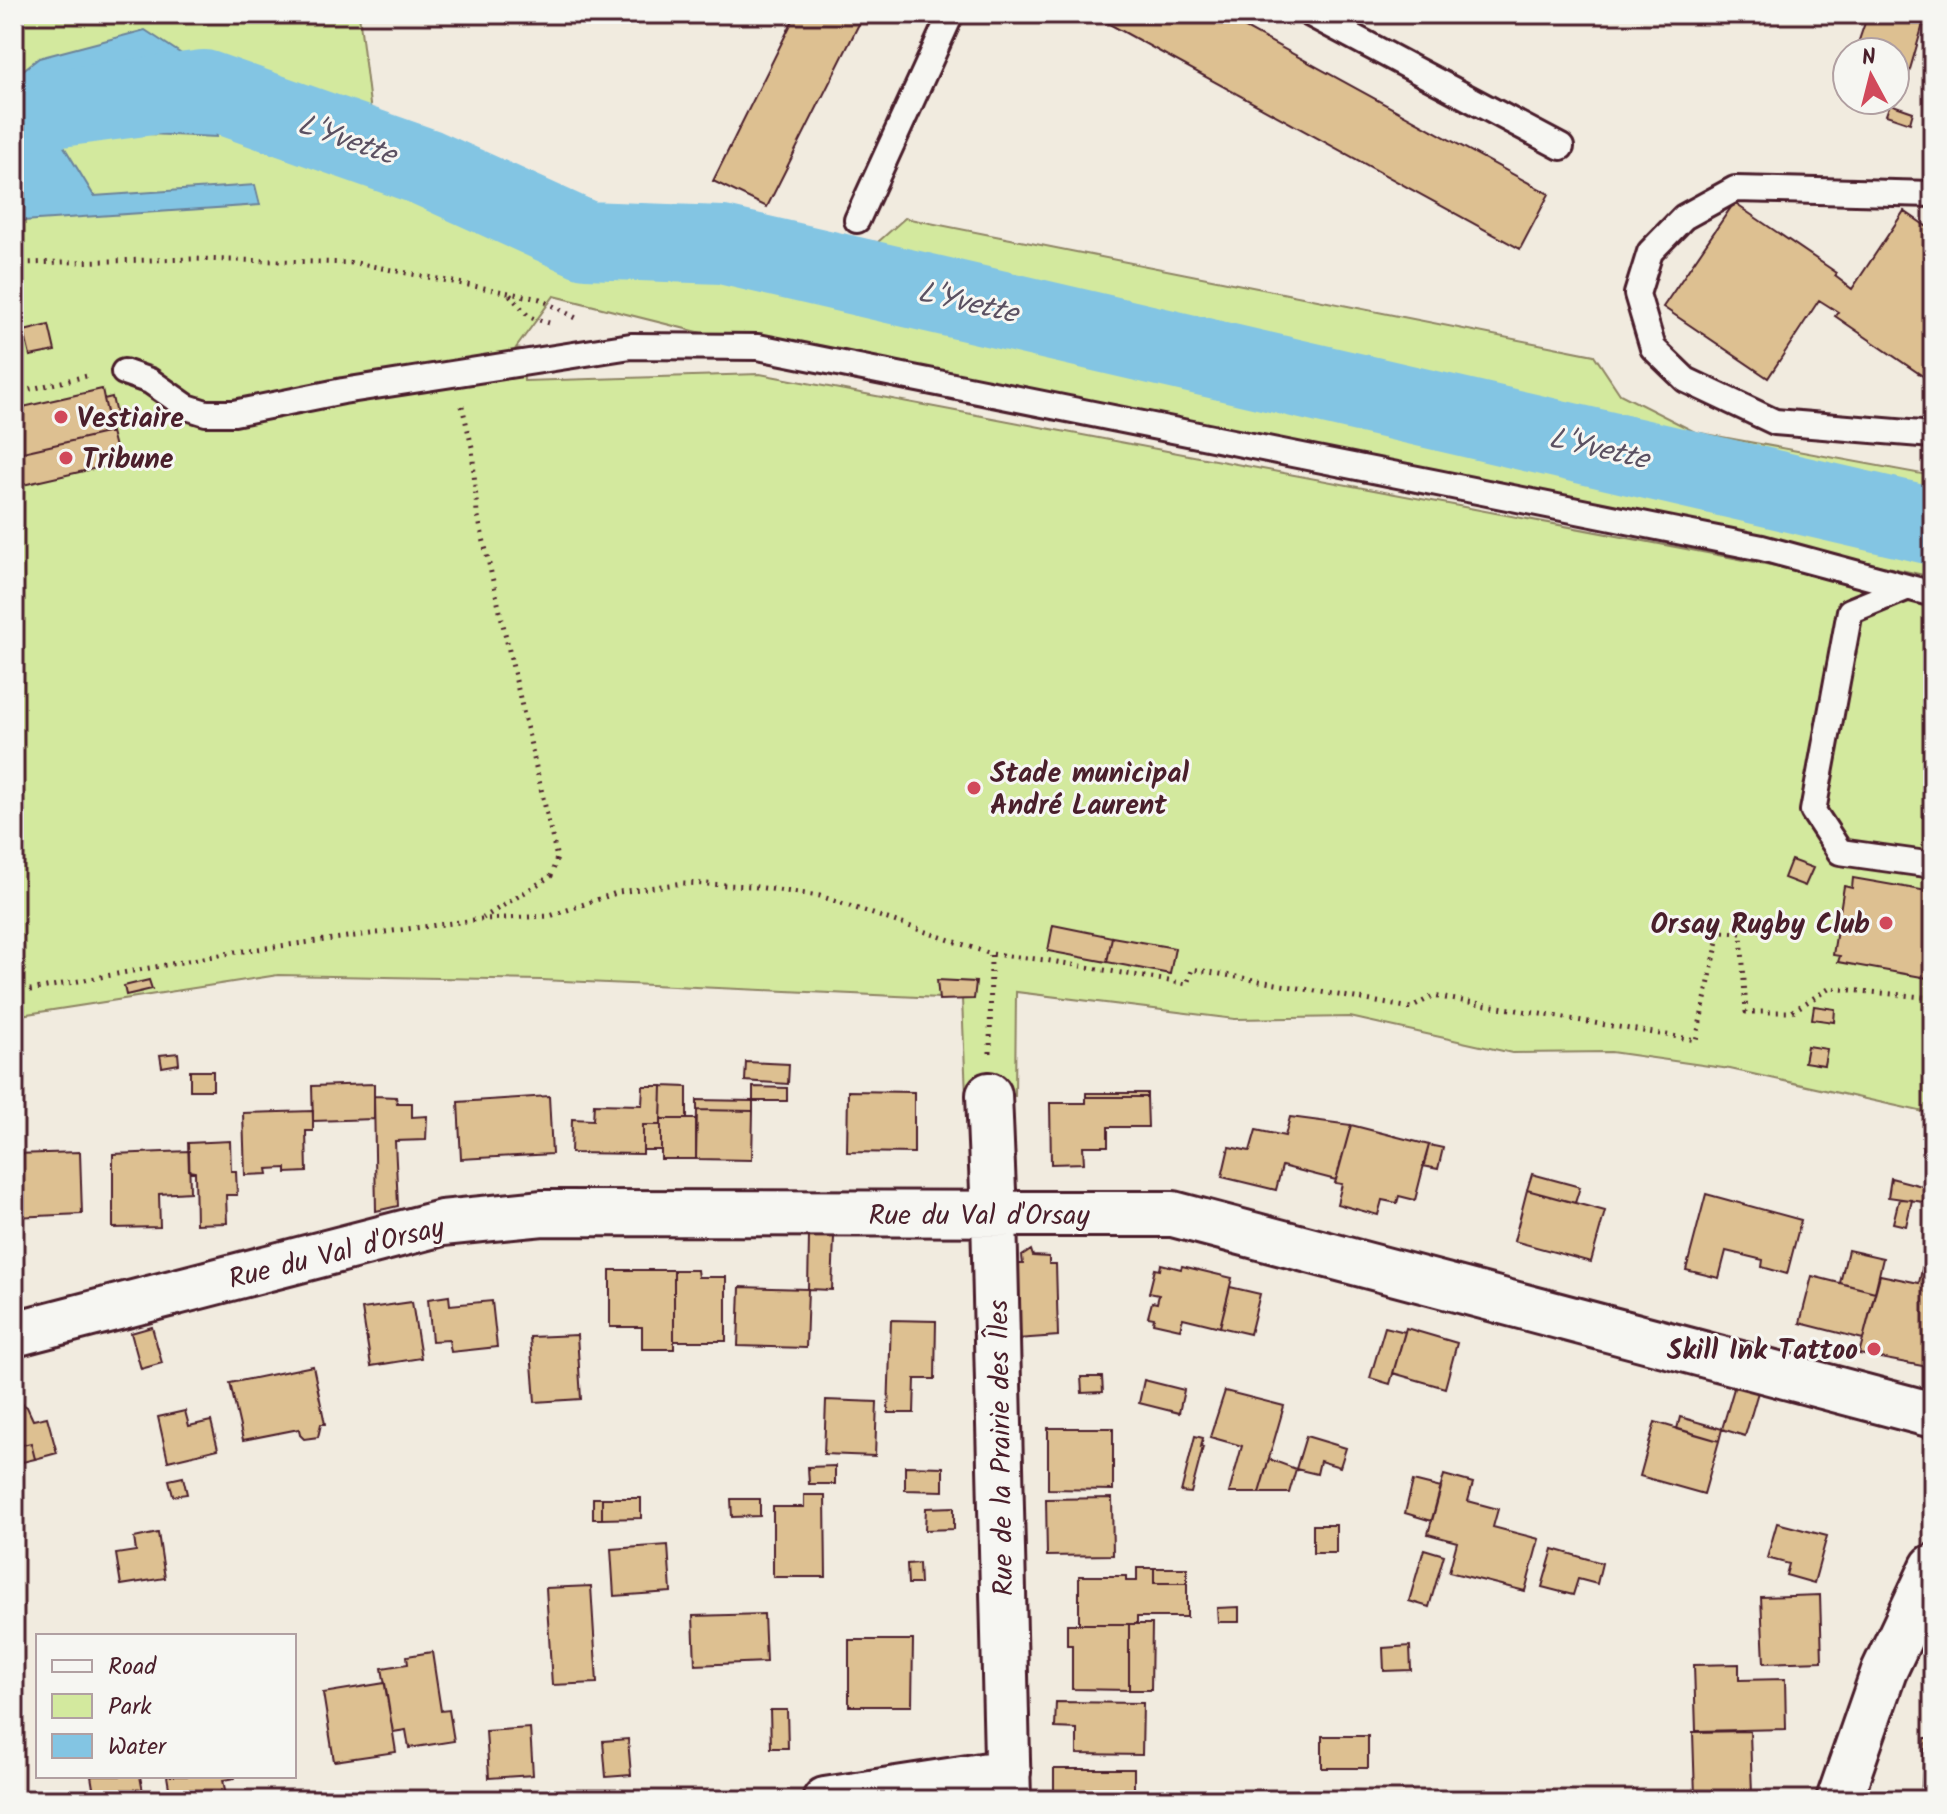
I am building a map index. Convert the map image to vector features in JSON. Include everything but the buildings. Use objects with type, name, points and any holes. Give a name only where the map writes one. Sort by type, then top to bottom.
[{"type":"street","name":"Rue de la Prairie des Îles","points":[[989,1095],[1008,1786]]},
{"type":"street","name":"Rue du Val d'Orsay","points":[[14,1334],[442,1223],[543,1213],[1173,1214],[1933,1415]]},
{"type":"street","points":[[1839,1800],[1884,1671],[1933,1567]]},
{"type":"street","points":[[825,1800],[1008,1786]]},
{"type":"lane","points":[[857,220],[951,14]]},
{"type":"lane","points":[[1310,14],[1561,147]]},
{"type":"lane","points":[[1933,194],[1735,189],[1684,217],[1650,252],[1637,294],[1653,348],[1686,380],[1775,422],[1933,435]]},
{"type":"lane","points":[[124,372],[150,381],[187,407],[206,413],[234,413],[455,373],[631,346],[758,347],[1762,548],[1933,594]]},
{"type":"lane","points":[[1906,588],[1850,611],[1813,811],[1840,852],[1933,865]]},
{"type":"path","points":[[14,49],[18,42],[21,14]]},
{"type":"path","points":[[14,265],[194,259],[356,263],[510,294]]},
{"type":"path","points":[[14,393],[98,373],[124,372]]},
{"type":"path","points":[[455,373],[472,447],[477,512],[557,858],[551,876],[482,919]]},
{"type":"path","points":[[14,993],[236,952],[482,919],[550,916],[619,892],[683,883],[750,886],[820,896],[991,954],[1187,984],[1192,969],[1411,1008],[1433,996],[1696,1040],[1720,932],[1741,933],[1746,1012],[1791,1012],[1830,988],[1933,998]]},
{"type":"path","points":[[989,1095],[991,954]]},
{"type":"green space","name":"Stade municipal André Laurent","points":[[14,14],[359,14],[373,129],[594,229],[719,237],[801,252],[817,237],[878,242],[905,218],[1594,355],[1620,394],[1695,432],[1933,476],[1933,577],[1460,475],[761,342],[758,347],[554,296],[516,348],[522,349],[524,381],[760,374],[1824,575],[1933,602],[1933,1114],[1730,1069],[1611,1052],[1512,1053],[1350,1017],[1235,1019],[1016,992],[1015,1096],[966,1095],[962,999],[541,980],[278,975],[14,1016]]},
{"type":"water","points":[[145,30],[206,70],[217,137],[54,130],[94,196],[255,185],[260,205],[23,221],[14,204],[14,77],[39,58]]},
{"type":"waterway","name":"L'Yvette","points":[[14,114],[204,89],[425,167],[586,240],[722,245],[1933,526]]},
{"type":"place","name":"Vestiaire","points":[[61,417]]},
{"type":"place","name":"Tribune","points":[[66,458]]},
{"type":"place","name":"Stade municipal André Laurent","points":[[974,788]]},
{"type":"place","name":"Orsay Rugby Club","points":[[1886,923]]},
{"type":"place","name":"Skill Ink Tattoo","points":[[1874,1349]]}]
